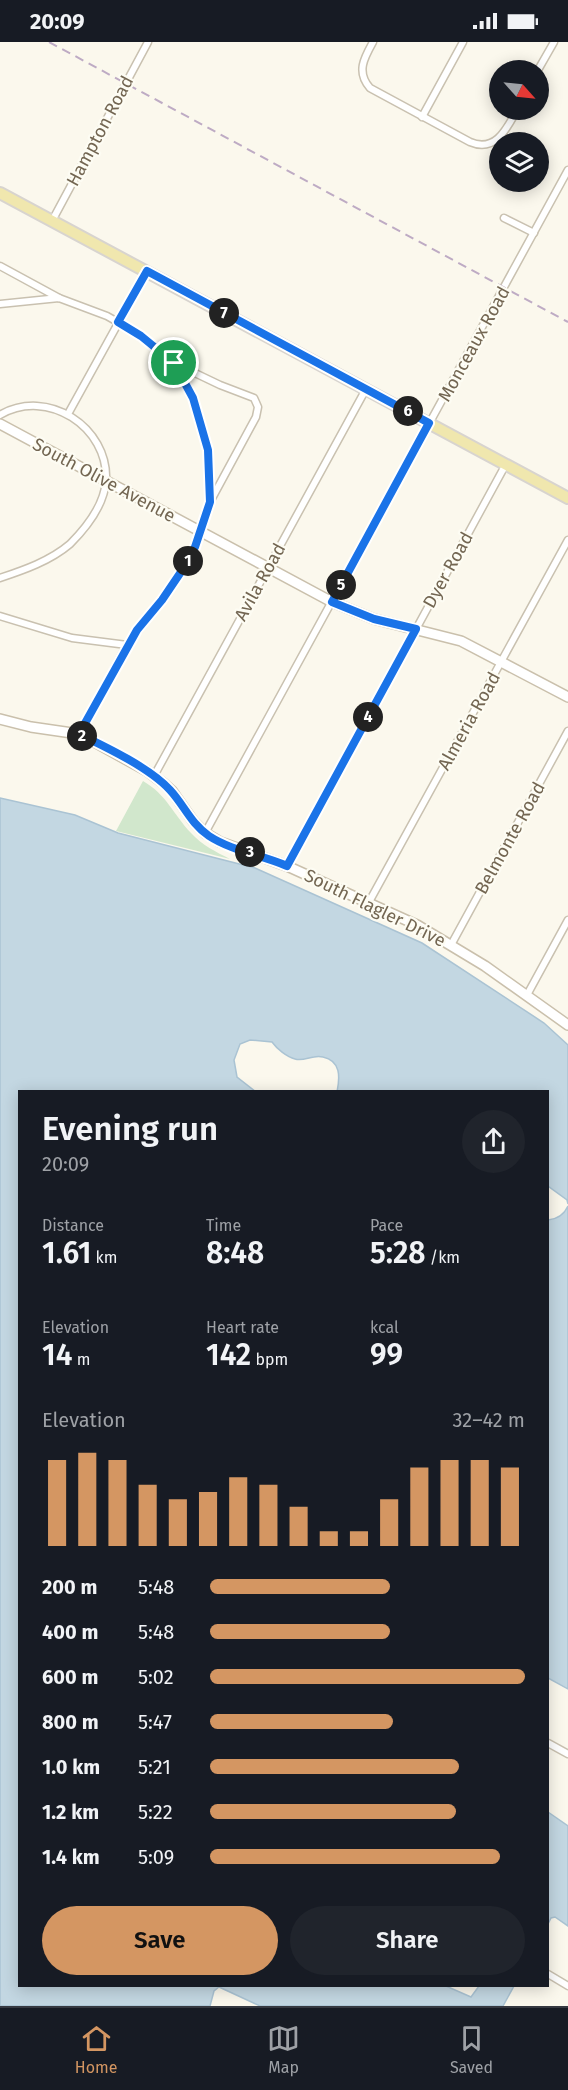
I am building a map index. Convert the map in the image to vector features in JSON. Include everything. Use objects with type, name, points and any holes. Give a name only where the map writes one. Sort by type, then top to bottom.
[{"type":"main road","points":[[0,193],[568,498]]},
{"type":"street","name":"Hampton Road","points":[[52,221],[148,42]]},
{"type":"street","points":[[373,42],[363,61],[362,71],[364,80],[374,91],[479,145],[489,144],[501,137],[511,120]]},
{"type":"street","points":[[422,117],[463,42]]},
{"type":"street","points":[[544,60],[554,42]]},
{"type":"street","name":"Monceaux Road","points":[[205,833],[568,170]]},
{"type":"street","points":[[504,218],[534,233]]},
{"type":"street","points":[[0,266],[60,298],[118,322],[141,336],[174,363],[254,398],[258,407],[256,417],[210,502],[195,547],[175,582],[128,645],[79,734],[31,727],[0,718]]},
{"type":"street","points":[[68,414],[147,271]]},
{"type":"street","points":[[0,304],[60,298]]},
{"type":"street","points":[[174,363],[193,398],[204,431],[210,502]]},
{"type":"street","name":"Avila Road","points":[[154,776],[366,389]]},
{"type":"street","points":[[0,415],[16,408],[37,406],[68,414],[81,423],[94,440],[103,459],[106,481],[98,507],[89,522],[69,545],[37,565],[0,578]]},
{"type":"street","name":"South Olive Avenue","points":[[0,424],[332,602],[374,619],[461,641],[568,697]]},
{"type":"street","name":"Dyer Road","points":[[287,866],[506,464]]},
{"type":"street","name":"Almeria Road","points":[[369,902],[568,540]]},
{"type":"street","points":[[0,616],[72,638],[128,645]]},
{"type":"street","name":"Belmonte Road","points":[[451,945],[568,731]]},
{"type":"street","name":"South Flagler Drive","points":[[79,734],[154,776],[172,791],[193,821],[205,833],[231,847],[287,866],[417,925],[527,995],[568,1025]]},
{"type":"street","points":[[527,995],[568,920]]},
{"type":"street","points":[[549,1744],[568,1754]]},
{"type":"street","points":[[549,1975],[568,1986]]},
{"type":"green space","points":[[143,781],[158,792],[195,837],[209,848],[230,859],[116,831]]},
{"type":"water","points":[[0,798],[75,815],[118,833],[255,868],[422,943],[544,1023],[568,1045],[568,1204],[567,1200],[549,1187],[549,1090],[337,1090],[338,1070],[329,1059],[318,1056],[302,1060],[295,1059],[282,1052],[272,1042],[250,1040],[240,1044],[234,1060],[237,1077],[253,1090],[18,1090],[18,1987],[219,1987],[214,1991],[210,2006],[0,2006]]},
{"type":"water","points":[[568,1206],[568,1689],[549,1679],[549,1220],[564,1212]]},
{"type":"water","points":[[549,1813],[568,1826],[568,1926],[555,1917],[549,1922]]},
{"type":"water","points":[[219,1987],[448,1987],[471,1997],[478,1987],[513,1987],[503,2006],[260,2006]]},
{"type":"railway","points":[[49,42],[568,322]]},
{"type":"route","points":[[147,271],[429,423],[332,602],[361,615],[416,629],[287,866],[231,847],[210,836],[193,821],[172,791],[163,783],[147,771],[79,734],[137,630],[162,600],[187,563],[195,547],[210,502],[208,450],[204,431],[193,398],[174,363],[141,336],[118,322],[147,271]]}]
